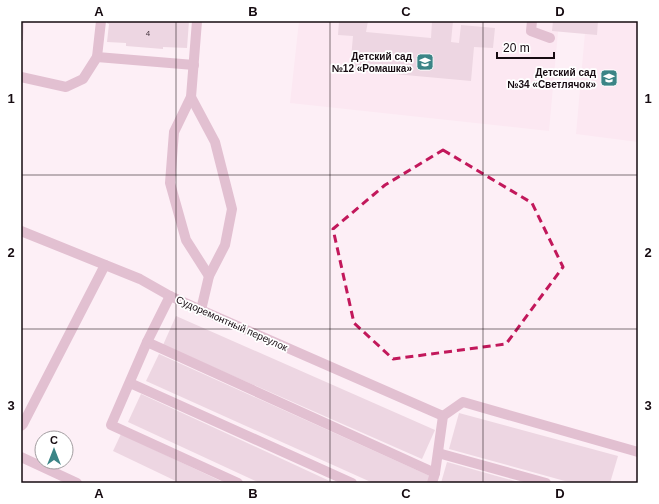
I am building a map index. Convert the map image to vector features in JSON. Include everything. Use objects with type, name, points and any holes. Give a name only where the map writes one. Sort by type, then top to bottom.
[{"type":"street","points":[[21,77],[66,87],[83,79],[97,57],[101,21]]},
{"type":"street","points":[[197,21],[192,97],[174,132],[170,183],[186,240],[209,276]]},
{"type":"street","points":[[532,21],[531,31],[550,38]]},
{"type":"street","points":[[97,57],[194,65]]},
{"type":"street","points":[[192,97],[215,142],[232,209],[225,245],[209,276],[201,310]]},
{"type":"street","name":"Судоремонтный переулок","points":[[21,231],[140,279],[170,296],[443,416]]},
{"type":"street","points":[[21,426],[105,265]]},
{"type":"street","points":[[170,296],[147,342],[111,424],[238,483]]},
{"type":"street","points":[[147,342],[434,478],[443,416],[463,402],[638,452]]},
{"type":"street","points":[[130,383],[352,483]]},
{"type":"street","points":[[438,453],[546,483]]},
{"type":"street","points":[[21,457],[77,483]]},
{"type":"highlighted area","points":[[443,150],[532,203],[563,267],[506,344],[393,359],[354,323],[333,229],[385,185]]},
{"type":"shaded area","name":"Детский сад №12 «Ромашка»","points":[[299,21],[559,21],[549,131],[290,103]]},
{"type":"shaded area","name":"Детский сад №34 «Светлячок»","points":[[586,21],[638,21],[638,142],[576,134]]},
{"type":"building","points":[[107,21],[189,21],[187,48],[163,47],[163,49],[126,46],[126,43],[107,42],[109,24]]},
{"type":"building","points":[[339,21],[368,21],[366,32],[431,38],[432,21],[453,21],[451,42],[459,43],[461,25],[495,28],[493,48],[474,47],[471,81],[350,70],[353,36],[338,35]]},
{"type":"building","points":[[553,21],[598,21],[597,35],[552,31]]},
{"type":"building","points":[[21,22],[24,22],[23,41],[21,41]]},
{"type":"building","points":[[176,316],[435,430],[422,459],[163,345]]},
{"type":"building","points":[[159,354],[430,476],[427,483],[373,483],[146,381]]},
{"type":"building","points":[[141,394],[334,483],[260,483],[128,422]]},
{"type":"building","points":[[459,413],[618,456],[610,483],[572,483],[449,449]]},
{"type":"building","points":[[121,434],[225,483],[180,483],[113,451]]},
{"type":"building","points":[[447,462],[522,483],[441,483]]},
{"type":"place","name":"Детский сад №12 «Ромашка»","points":[[425,62]]},
{"type":"place","name":"Детский сад №34 «Светлячок»","points":[[609,78]]}]
